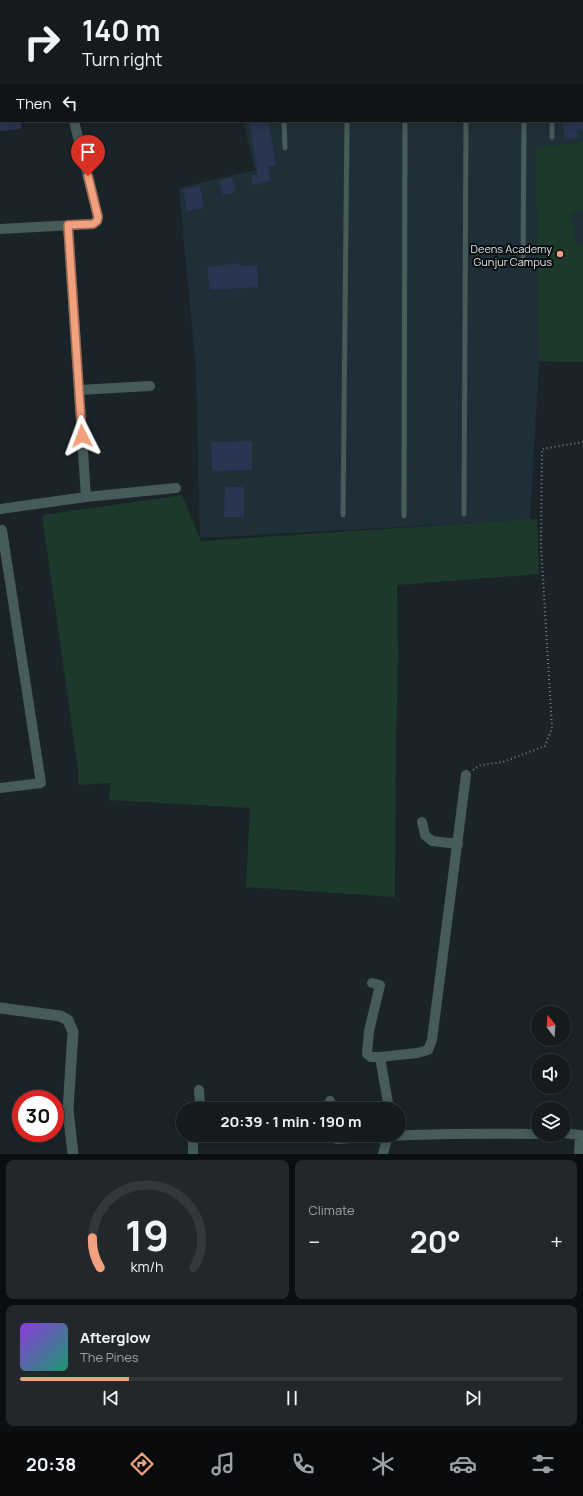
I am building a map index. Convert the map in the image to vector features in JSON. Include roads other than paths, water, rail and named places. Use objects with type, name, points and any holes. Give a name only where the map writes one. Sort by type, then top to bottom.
[{"type":"street","points":[[0,229],[93,224],[97,221],[98,217],[74,122]]},
{"type":"street","points":[[68,225],[86,497]]},
{"type":"street","points":[[79,390],[150,386]]},
{"type":"street","points":[[0,509],[86,497],[176,488]]},
{"type":"street","points":[[0,788],[41,783],[2,530]]},
{"type":"street","points":[[372,983],[380,984],[369,1031],[367,1054],[371,1057],[380,1057],[417,1053],[428,1050],[432,1040],[466,775]]},
{"type":"street","points":[[422,822],[425,835],[432,841],[458,844]]},
{"type":"street","points":[[0,1008],[60,1016],[68,1020],[73,1032],[68,1110],[73,1154]]},
{"type":"street","points":[[380,1057],[388,1102]]},
{"type":"street","points":[[200,1090],[200,1102]]},
{"type":"street","points":[[571,1133],[582,1134],[579,1154]]},
{"type":"street","points":[[406,1135],[531,1134]]},
{"type":"street","points":[[193,1142],[193,1154]]},
{"type":"street","points":[[383,1154],[386,1142]]},
{"type":"lane","points":[[284,122],[285,148]]},
{"type":"lane","points":[[343,515],[347,122]]},
{"type":"lane","points":[[404,516],[405,122]]},
{"type":"lane","points":[[464,514],[466,122]]},
{"type":"lane","points":[[523,266],[524,122]]},
{"type":"lane","points":[[552,122],[552,137]]},
{"type":"place","name":"Deens Academy Gunjur Campus","points":[[560,254]]}]
